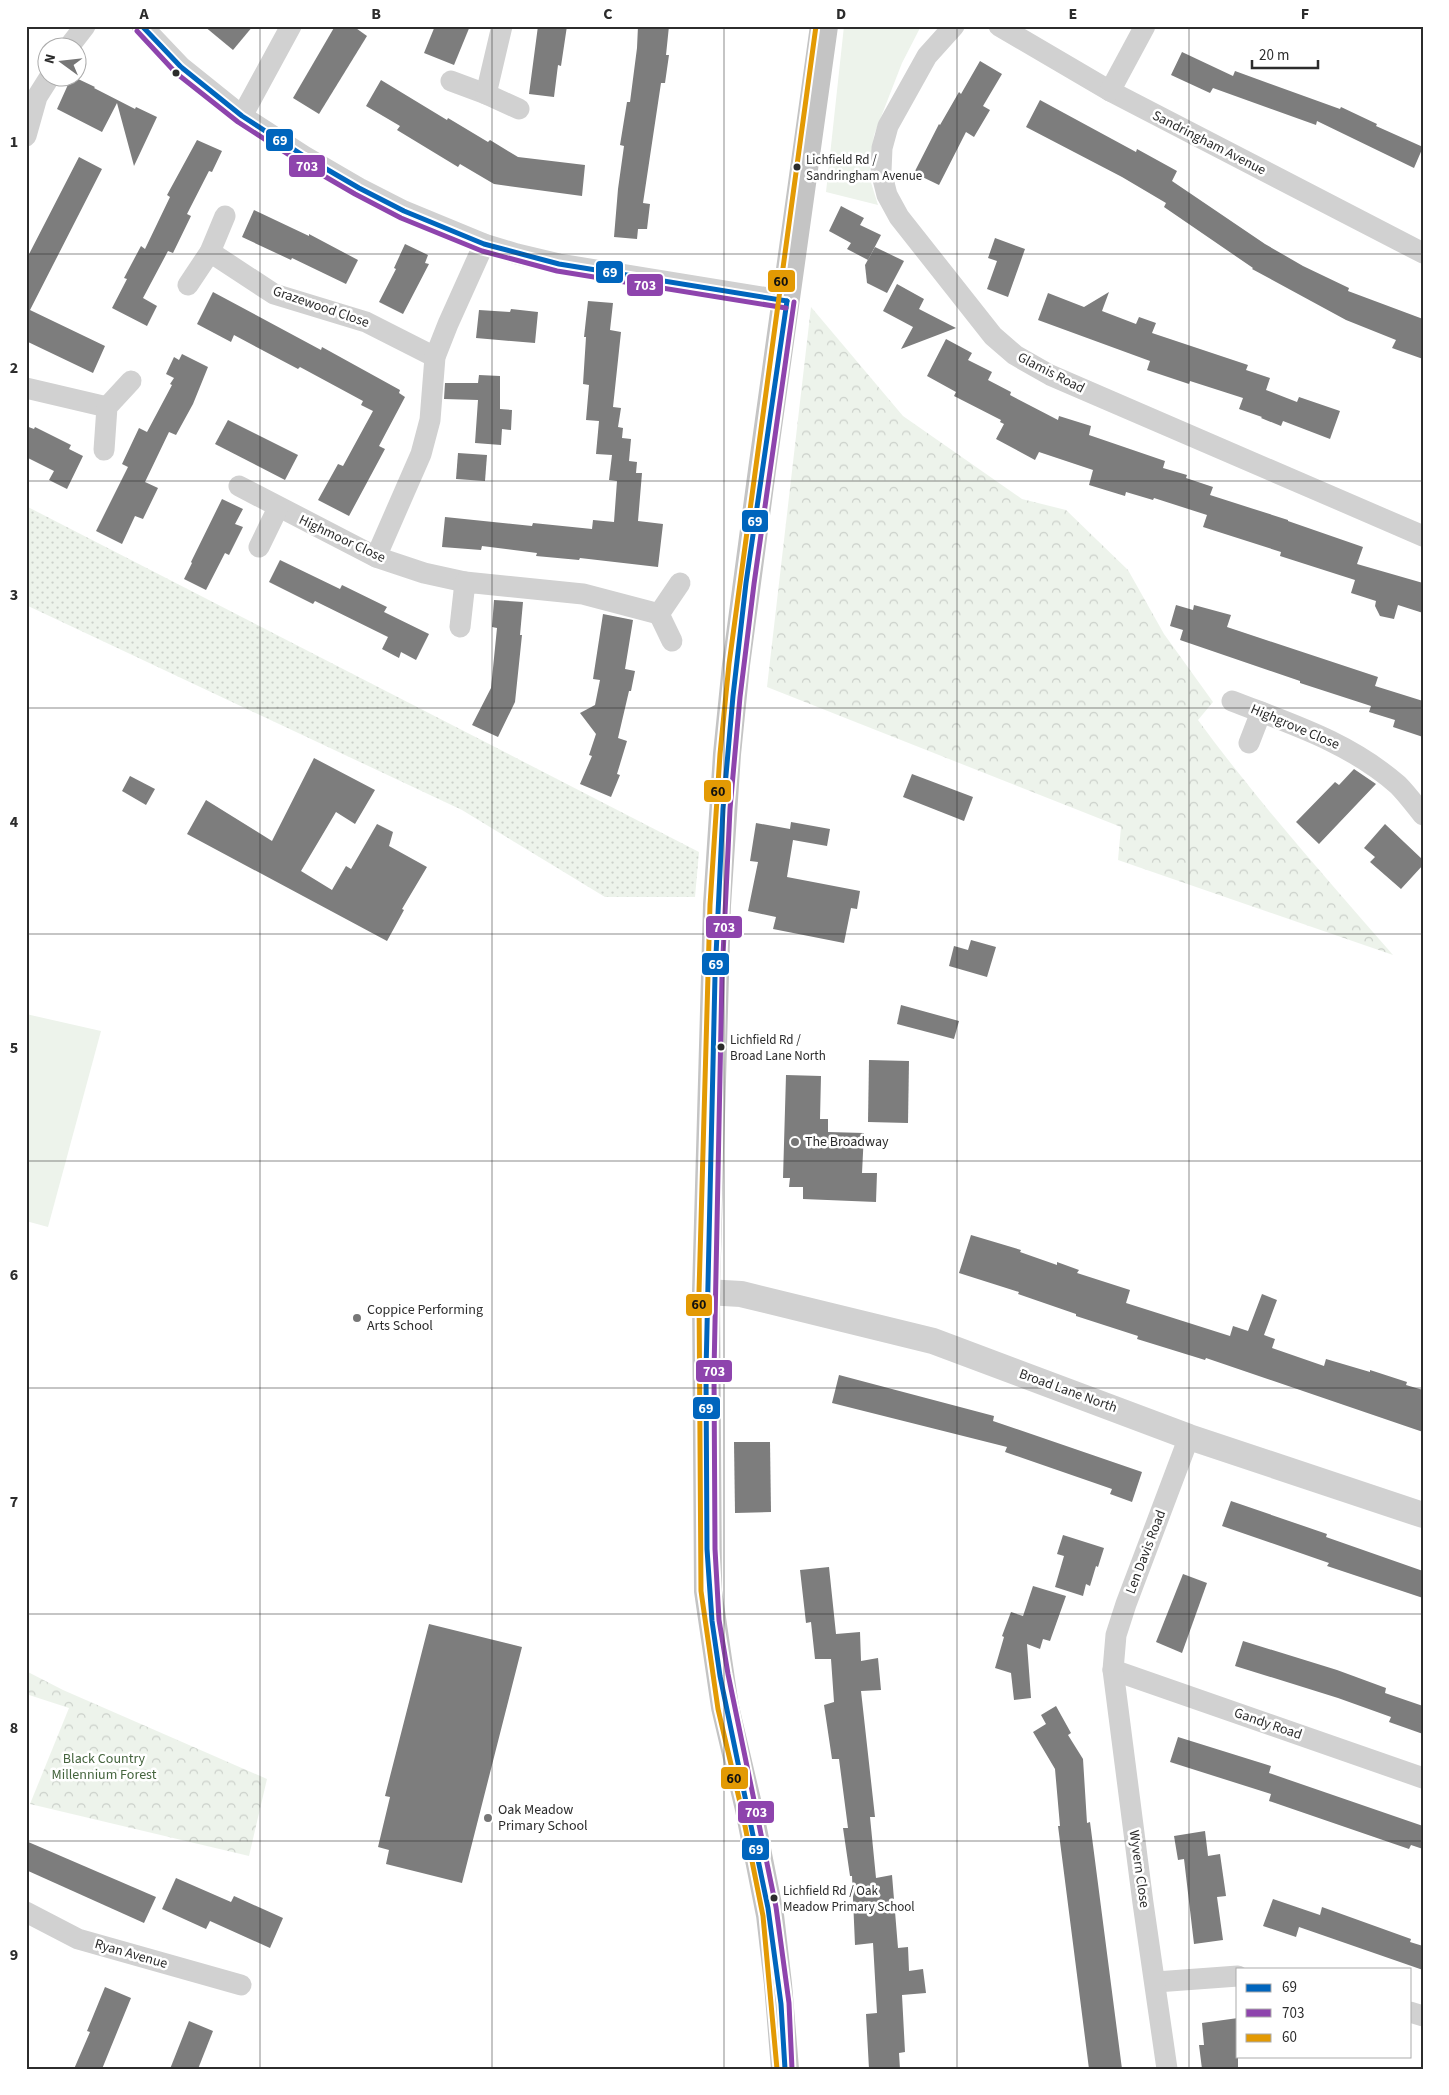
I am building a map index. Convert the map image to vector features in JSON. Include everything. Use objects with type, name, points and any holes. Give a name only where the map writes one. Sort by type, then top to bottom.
[{"type":"main road","points":[[785,2069],[770,1916],[749,1809],[725,1707],[708,1591],[706,1292],[718,905],[727,754],[736,665],[824,26]]},
{"type":"street","points":[[75,38],[84,26]]},
{"type":"street","points":[[142,26],[181,67],[242,116],[304,156],[359,188],[404,211],[484,244],[559,264],[787,300]]},
{"type":"street","points":[[242,116],[291,26]]},
{"type":"street","points":[[486,94],[502,26]]},
{"type":"street","name":"Glamis Road","points":[[954,26],[927,56],[888,126],[882,148],[881,171],[887,195],[900,217],[993,336],[1015,355],[1050,376],[1423,536]]},
{"type":"street","name":"Sandringham Avenue","points":[[999,26],[1110,91],[1423,253]]},
{"type":"street","points":[[1110,91],[1145,26]]},
{"type":"street","points":[[451,81],[519,109]]},
{"type":"street","points":[[26,136],[37,97],[43,88]]},
{"type":"street","points":[[188,285],[210,252],[225,216]]},
{"type":"street","points":[[376,557],[421,454],[430,420],[435,357],[484,244]]},
{"type":"street","name":"Grazewood Close","points":[[210,252],[274,294],[366,322],[435,357]]},
{"type":"street","points":[[104,450],[107,407],[132,381]]},
{"type":"street","points":[[26,388],[107,407]]},
{"type":"street","name":"Highmoor Close","points":[[238,486],[376,557],[424,573],[465,582],[583,594],[659,614]]},
{"type":"street","points":[[259,547],[278,508]]},
{"type":"street","points":[[460,627],[465,582]]},
{"type":"street","points":[[672,641],[659,614],[680,583]]},
{"type":"street","name":"Highgrove Close","points":[[1232,701],[1293,723],[1351,750],[1399,786],[1423,815]]},
{"type":"street","points":[[1249,743],[1261,712]]},
{"type":"street","name":"Broad Lane North","points":[[706,1292],[741,1294],[932,1341],[1189,1437],[1423,1515]]},
{"type":"street","name":"Len Davis Road","points":[[1113,1670],[1116,1635],[1126,1604],[1189,1437]]},
{"type":"street","name":"Gandy Road","points":[[1113,1670],[1423,1778]]},
{"type":"street","name":"Wyvern Close","points":[[1113,1670],[1143,1903],[1156,1982],[1167,2069]]},
{"type":"street","name":"Ryan Avenue","points":[[26,1912],[78,1939],[240,1985]]},
{"type":"street","points":[[1156,1982],[1236,1976]]},
{"type":"green space","points":[[844,26],[921,26],[902,63],[874,135],[869,176],[878,205],[826,192]]},
{"type":"green space","points":[[811,307],[903,416],[1022,499],[1066,510],[1128,570],[1164,634],[1213,702],[1198,720],[1268,810],[1393,955],[1118,860],[1121,827],[767,687]]},
{"type":"green space","points":[[26,506],[699,852],[695,897],[605,897],[462,810],[26,605]]},
{"type":"green space","points":[[26,1014],[101,1031],[48,1227],[26,1221]]},
{"type":"green space","name":"Black Country Millennium Forest","points":[[26,1671],[63,1690],[267,1779],[249,1856],[30,1804],[69,1708],[26,1694]]},
{"type":"building","points":[[204,26],[253,26],[233,50]]},
{"type":"building","points":[[335,26],[353,26],[367,36],[319,114],[293,98]]},
{"type":"building","points":[[435,26],[470,26],[454,65],[424,53]]},
{"type":"building","points":[[538,26],[567,26],[561,66],[558,65],[554,97],[529,94]]},
{"type":"building","points":[[638,26],[669,26],[666,55],[669,55],[665,83],[661,83],[643,203],[650,204],[647,229],[638,229],[637,239],[614,237],[624,146],[620,145],[627,102],[630,102]]},
{"type":"building","points":[[1182,52],[1233,76],[1235,71],[1340,109],[1341,107],[1377,124],[1376,126],[1423,147],[1414,168],[1317,121],[1316,125],[1213,88],[1210,93],[1171,75]]},
{"type":"building","points":[[980,61],[1002,74],[983,106],[990,110],[974,137],[966,132],[939,185],[914,173],[939,124],[959,92],[961,94]]},
{"type":"building","points":[[381,80],[447,120],[448,118],[518,157],[585,165],[582,196],[494,184],[460,164],[458,167],[397,130],[400,126],[366,106]]},
{"type":"building","points":[[88,84],[135,109],[136,107],[157,117],[134,166],[117,103],[102,132],[57,109],[66,88],[88,88]]},
{"type":"building","points":[[1040,100],[1136,152],[1137,149],[1177,171],[1172,181],[1265,244],[1303,266],[1349,288],[1348,291],[1423,319],[1423,359],[1392,348],[1396,340],[1346,320],[1252,269],[1164,207],[1166,203],[1122,177],[1026,127]]},
{"type":"building","points":[[197,140],[222,151],[212,172],[209,171],[187,214],[191,216],[173,253],[168,251],[143,298],[157,306],[147,326],[112,308],[127,279],[124,278],[141,246],[145,249],[170,197],[167,195]]},
{"type":"building","points":[[79,157],[102,169],[30,310],[105,346],[93,373],[26,341],[26,260]]},
{"type":"building","points":[[841,206],[864,218],[860,225],[881,235],[868,260],[847,249],[851,243],[829,231]]},
{"type":"building","points":[[254,210],[309,236],[309,234],[358,260],[346,284],[242,237]]},
{"type":"building","points":[[995,238],[1025,249],[1008,297],[987,289],[997,261],[988,258]]},
{"type":"building","points":[[405,244],[428,255],[425,263],[429,264],[403,314],[379,302],[396,269],[394,268]]},
{"type":"building","points":[[875,247],[904,261],[887,293],[867,283],[865,265]]},
{"type":"building","points":[[897,284],[924,299],[919,309],[956,328],[901,349],[913,327],[883,311]]},
{"type":"building","points":[[213,292],[321,350],[322,347],[400,390],[399,393],[405,397],[379,446],[385,449],[349,516],[318,500],[338,464],[343,466],[373,411],[361,405],[363,401],[300,367],[298,369],[234,335],[231,342],[197,324]]},
{"type":"building","points":[[1109,292],[1102,311],[1136,324],[1139,317],[1156,323],[1152,333],[1248,365],[1246,370],[1270,378],[1266,390],[1297,402],[1299,397],[1340,411],[1330,439],[1283,421],[1281,426],[1261,418],[1239,409],[1243,398],[1190,381],[1189,384],[1147,370],[1150,361],[1038,320],[1048,293],[1084,307]]},
{"type":"building","points":[[588,301],[613,303],[610,330],[621,332],[613,407],[621,408],[618,427],[623,428],[622,438],[631,439],[629,461],[637,462],[636,473],[642,473],[638,521],[663,524],[658,567],[580,558],[579,560],[536,556],[537,553],[482,546],[481,550],[442,547],[445,517],[532,526],[533,523],[592,529],[593,520],[614,522],[617,481],[609,480],[612,455],[596,454],[599,421],[586,420],[589,385],[583,384],[586,337],[584,337]]},
{"type":"building","points":[[511,309],[538,312],[535,343],[476,338],[479,310],[510,312]]},
{"type":"building","points":[[946,339],[972,353],[968,360],[992,372],[988,380],[1011,392],[1010,395],[1058,420],[1059,416],[1091,426],[1089,435],[1165,461],[1163,468],[1187,475],[1186,478],[1213,487],[1210,495],[1363,547],[1357,564],[1423,583],[1423,613],[1398,605],[1394,619],[1380,616],[1375,606],[1376,601],[1351,593],[1355,580],[1280,556],[1281,552],[1203,527],[1207,515],[1154,498],[1153,500],[1126,492],[1125,496],[1089,485],[1093,470],[1039,452],[1035,460],[996,439],[1004,424],[1000,422],[1001,420],[954,396],[956,392],[927,376]]},
{"type":"building","points":[[182,354],[208,367],[193,404],[176,435],[169,432],[145,482],[158,488],[143,519],[135,516],[122,544],[96,531],[128,467],[122,464],[139,428],[147,432],[172,385],[170,384],[174,378],[166,374],[174,357],[179,360]]},
{"type":"building","points":[[479,375],[500,376],[500,409],[512,410],[511,430],[502,429],[501,445],[475,443],[478,400],[444,399],[445,383],[478,383]]},
{"type":"building","points":[[228,420],[298,455],[285,480],[215,444]]},
{"type":"building","points":[[26,426],[34,429],[35,427],[71,445],[69,449],[83,456],[67,489],[49,480],[54,471],[26,457]]},
{"type":"building","points":[[458,453],[487,455],[485,481],[456,479]]},
{"type":"building","points":[[222,499],[243,509],[235,524],[243,527],[229,555],[225,553],[206,590],[184,579]]},
{"type":"building","points":[[280,560],[340,589],[342,585],[387,607],[384,612],[429,634],[416,660],[401,652],[399,658],[382,649],[388,637],[315,601],[313,604],[269,582]]},
{"type":"building","points":[[494,600],[523,602],[520,635],[522,635],[515,702],[498,737],[472,725],[491,688],[497,628],[492,627]]},
{"type":"building","points":[[1176,605],[1193,610],[1194,605],[1231,615],[1227,627],[1378,677],[1375,686],[1423,701],[1423,737],[1393,727],[1395,720],[1369,712],[1371,706],[1180,640],[1183,630],[1170,626]]},
{"type":"building","points":[[603,614],[633,620],[625,669],[635,671],[618,738],[627,741],[617,774],[620,775],[611,797],[580,784],[592,756],[589,755],[596,734],[580,713],[595,705],[600,680],[593,679]]},
{"type":"building","points":[[314,758],[375,790],[355,824],[336,812],[301,871],[332,890],[346,866],[351,869],[377,824],[393,832],[389,846],[427,867],[402,909],[404,910],[387,941],[187,834],[206,800],[272,841]]},
{"type":"building","points":[[1354,769],[1376,784],[1319,844],[1296,822],[1335,782],[1339,785]]},
{"type":"building","points":[[912,774],[973,797],[964,821],[903,797]]},
{"type":"building","points":[[130,776],[155,789],[146,805],[122,791]]},
{"type":"building","points":[[791,822],[830,829],[827,846],[793,840],[787,877],[860,891],[857,909],[851,908],[844,943],[773,929],[776,917],[748,911],[758,862],[750,861],[756,823],[790,829]]},
{"type":"building","points":[[1385,824],[1423,860],[1423,865],[1401,889],[1370,862],[1375,857],[1364,848]]},
{"type":"building","points":[[971,940],[996,947],[987,977],[949,966],[954,946],[968,950]]},
{"type":"building","points":[[901,1005],[959,1021],[954,1039],[897,1024]]},
{"type":"building","points":[[869,1060],[909,1061],[908,1123],[868,1122]]},
{"type":"building","points":[[786,1075],[821,1076],[820,1119],[828,1119],[828,1132],[864,1133],[862,1173],[877,1173],[876,1202],[803,1199],[803,1187],[789,1187],[790,1178],[783,1178]]},
{"type":"building","points":[[971,1235],[1021,1250],[1020,1252],[1057,1265],[1057,1262],[1079,1270],[1077,1273],[1130,1290],[1126,1303],[1230,1336],[1233,1326],[1248,1331],[1262,1294],[1277,1300],[1264,1335],[1275,1339],[1272,1348],[1324,1366],[1326,1359],[1370,1372],[1370,1370],[1407,1382],[1406,1385],[1423,1390],[1423,1432],[1206,1358],[1205,1360],[1137,1339],[1138,1336],[1076,1316],[1076,1314],[1018,1294],[1019,1292],[959,1273]]},
{"type":"building","points":[[839,1375],[994,1416],[993,1421],[1142,1472],[1132,1502],[1110,1494],[1112,1489],[1005,1452],[1007,1447],[832,1403]]},
{"type":"building","points":[[734,1442],[770,1442],[771,1512],[735,1513]]},
{"type":"building","points":[[1231,1501],[1327,1534],[1326,1537],[1423,1571],[1423,1598],[1327,1566],[1329,1563],[1222,1526]]},
{"type":"building","points":[[1063,1535],[1104,1548],[1090,1586],[1086,1584],[1083,1596],[1055,1587],[1064,1556],[1057,1554]]},
{"type":"building","points":[[829,1567],[836,1634],[860,1632],[861,1661],[878,1658],[881,1690],[861,1691],[875,1817],[870,1817],[876,1878],[892,1875],[898,1948],[908,1947],[909,1971],[923,1969],[926,1993],[902,1995],[905,2052],[899,2053],[900,2069],[869,2069],[866,2014],[877,2013],[873,1943],[855,1945],[852,1876],[850,1876],[843,1828],[848,1828],[839,1759],[832,1759],[824,1705],[834,1702],[831,1659],[815,1659],[811,1622],[806,1623],[800,1570]]},
{"type":"building","points":[[1183,1574],[1207,1583],[1182,1653],[1156,1642]]},
{"type":"building","points":[[1033,1586],[1066,1596],[1050,1641],[1043,1639],[1040,1649],[1027,1644],[1031,1698],[1014,1700],[1011,1673],[995,1668],[1004,1637],[1002,1636],[1011,1612],[1023,1616]]},
{"type":"building","points":[[429,1624],[522,1647],[462,1883],[386,1864],[389,1850],[378,1847],[390,1797],[385,1796]]},
{"type":"building","points":[[1243,1641],[1337,1670],[1386,1688],[1385,1693],[1423,1706],[1423,1734],[1389,1722],[1391,1717],[1338,1698],[1235,1666]]},
{"type":"building","points":[[1056,1706],[1071,1733],[1068,1735],[1083,1759],[1087,1823],[1090,1822],[1122,2069],[1089,2069],[1058,1826],[1060,1826],[1055,1769],[1033,1732],[1046,1724],[1041,1715]]},
{"type":"building","points":[[1178,1737],[1271,1766],[1269,1773],[1423,1826],[1423,1849],[1411,1845],[1409,1849],[1269,1801],[1271,1794],[1170,1762]]},
{"type":"building","points":[[1205,1831],[1208,1856],[1220,1854],[1226,1896],[1217,1897],[1223,1940],[1194,1944],[1184,1859],[1178,1860],[1174,1836]]},
{"type":"building","points":[[26,1841],[156,1897],[144,1923],[26,1870]]},
{"type":"building","points":[[176,1878],[231,1902],[234,1896],[283,1918],[270,1948],[210,1921],[206,1929],[162,1909]]},
{"type":"building","points":[[1273,1899],[1320,1915],[1322,1907],[1411,1939],[1410,1942],[1423,1946],[1423,1970],[1299,1927],[1296,1937],[1263,1926]]},
{"type":"building","points":[[105,1987],[131,1998],[102,2069],[74,2069],[90,2032],[87,2031]]},
{"type":"building","points":[[1236,2018],[1236,2058],[1238,2058],[1238,2069],[1202,2069],[1199,2045],[1204,2045],[1202,2023]]},
{"type":"building","points":[[189,2021],[213,2031],[198,2069],[170,2069]]},
{"type":"transit line","name":"69","points":[[142,26],[181,67],[242,116],[304,156],[359,188],[404,211],[484,244],[559,264],[787,301]]},
{"type":"transit line","name":"60","points":[[777,2069],[763,1916],[742,1811],[718,1709],[701,1591],[699,1292],[710,905],[720,754],[729,664],[816,26]]},
{"type":"transit line","name":"703","points":[[137,31],[176,73],[238,122],[300,162],[401,218],[482,251],[557,271],[786,308]]},
{"type":"transit line","name":"69","points":[[785,2069],[781,2004],[768,1908],[720,1676],[712,1621],[707,1549],[706,1372],[715,976],[723,809],[746,583],[787,301]]},
{"type":"transit line","name":"703","points":[[792,2069],[789,2003],[776,1907],[728,1674],[719,1620],[715,1549],[714,1372],[722,976],[730,809],[740,697],[754,584],[794,302]]},
{"type":"place","name":"Lichfield Rd / Sandringham Avenue","points":[[797,167]]},
{"type":"place","name":"Lichfield Rd / Broad Lane North","points":[[721,1047]]},
{"type":"place","name":"The Broadway","points":[[795,1142]]},
{"type":"place","name":"Coppice Performing Arts School","points":[[357,1318]]},
{"type":"place","name":"Oak Meadow Primary School","points":[[488,1818]]},
{"type":"place","name":"Lichfield Rd / Oak Meadow Primary School","points":[[774,1898]]}]
